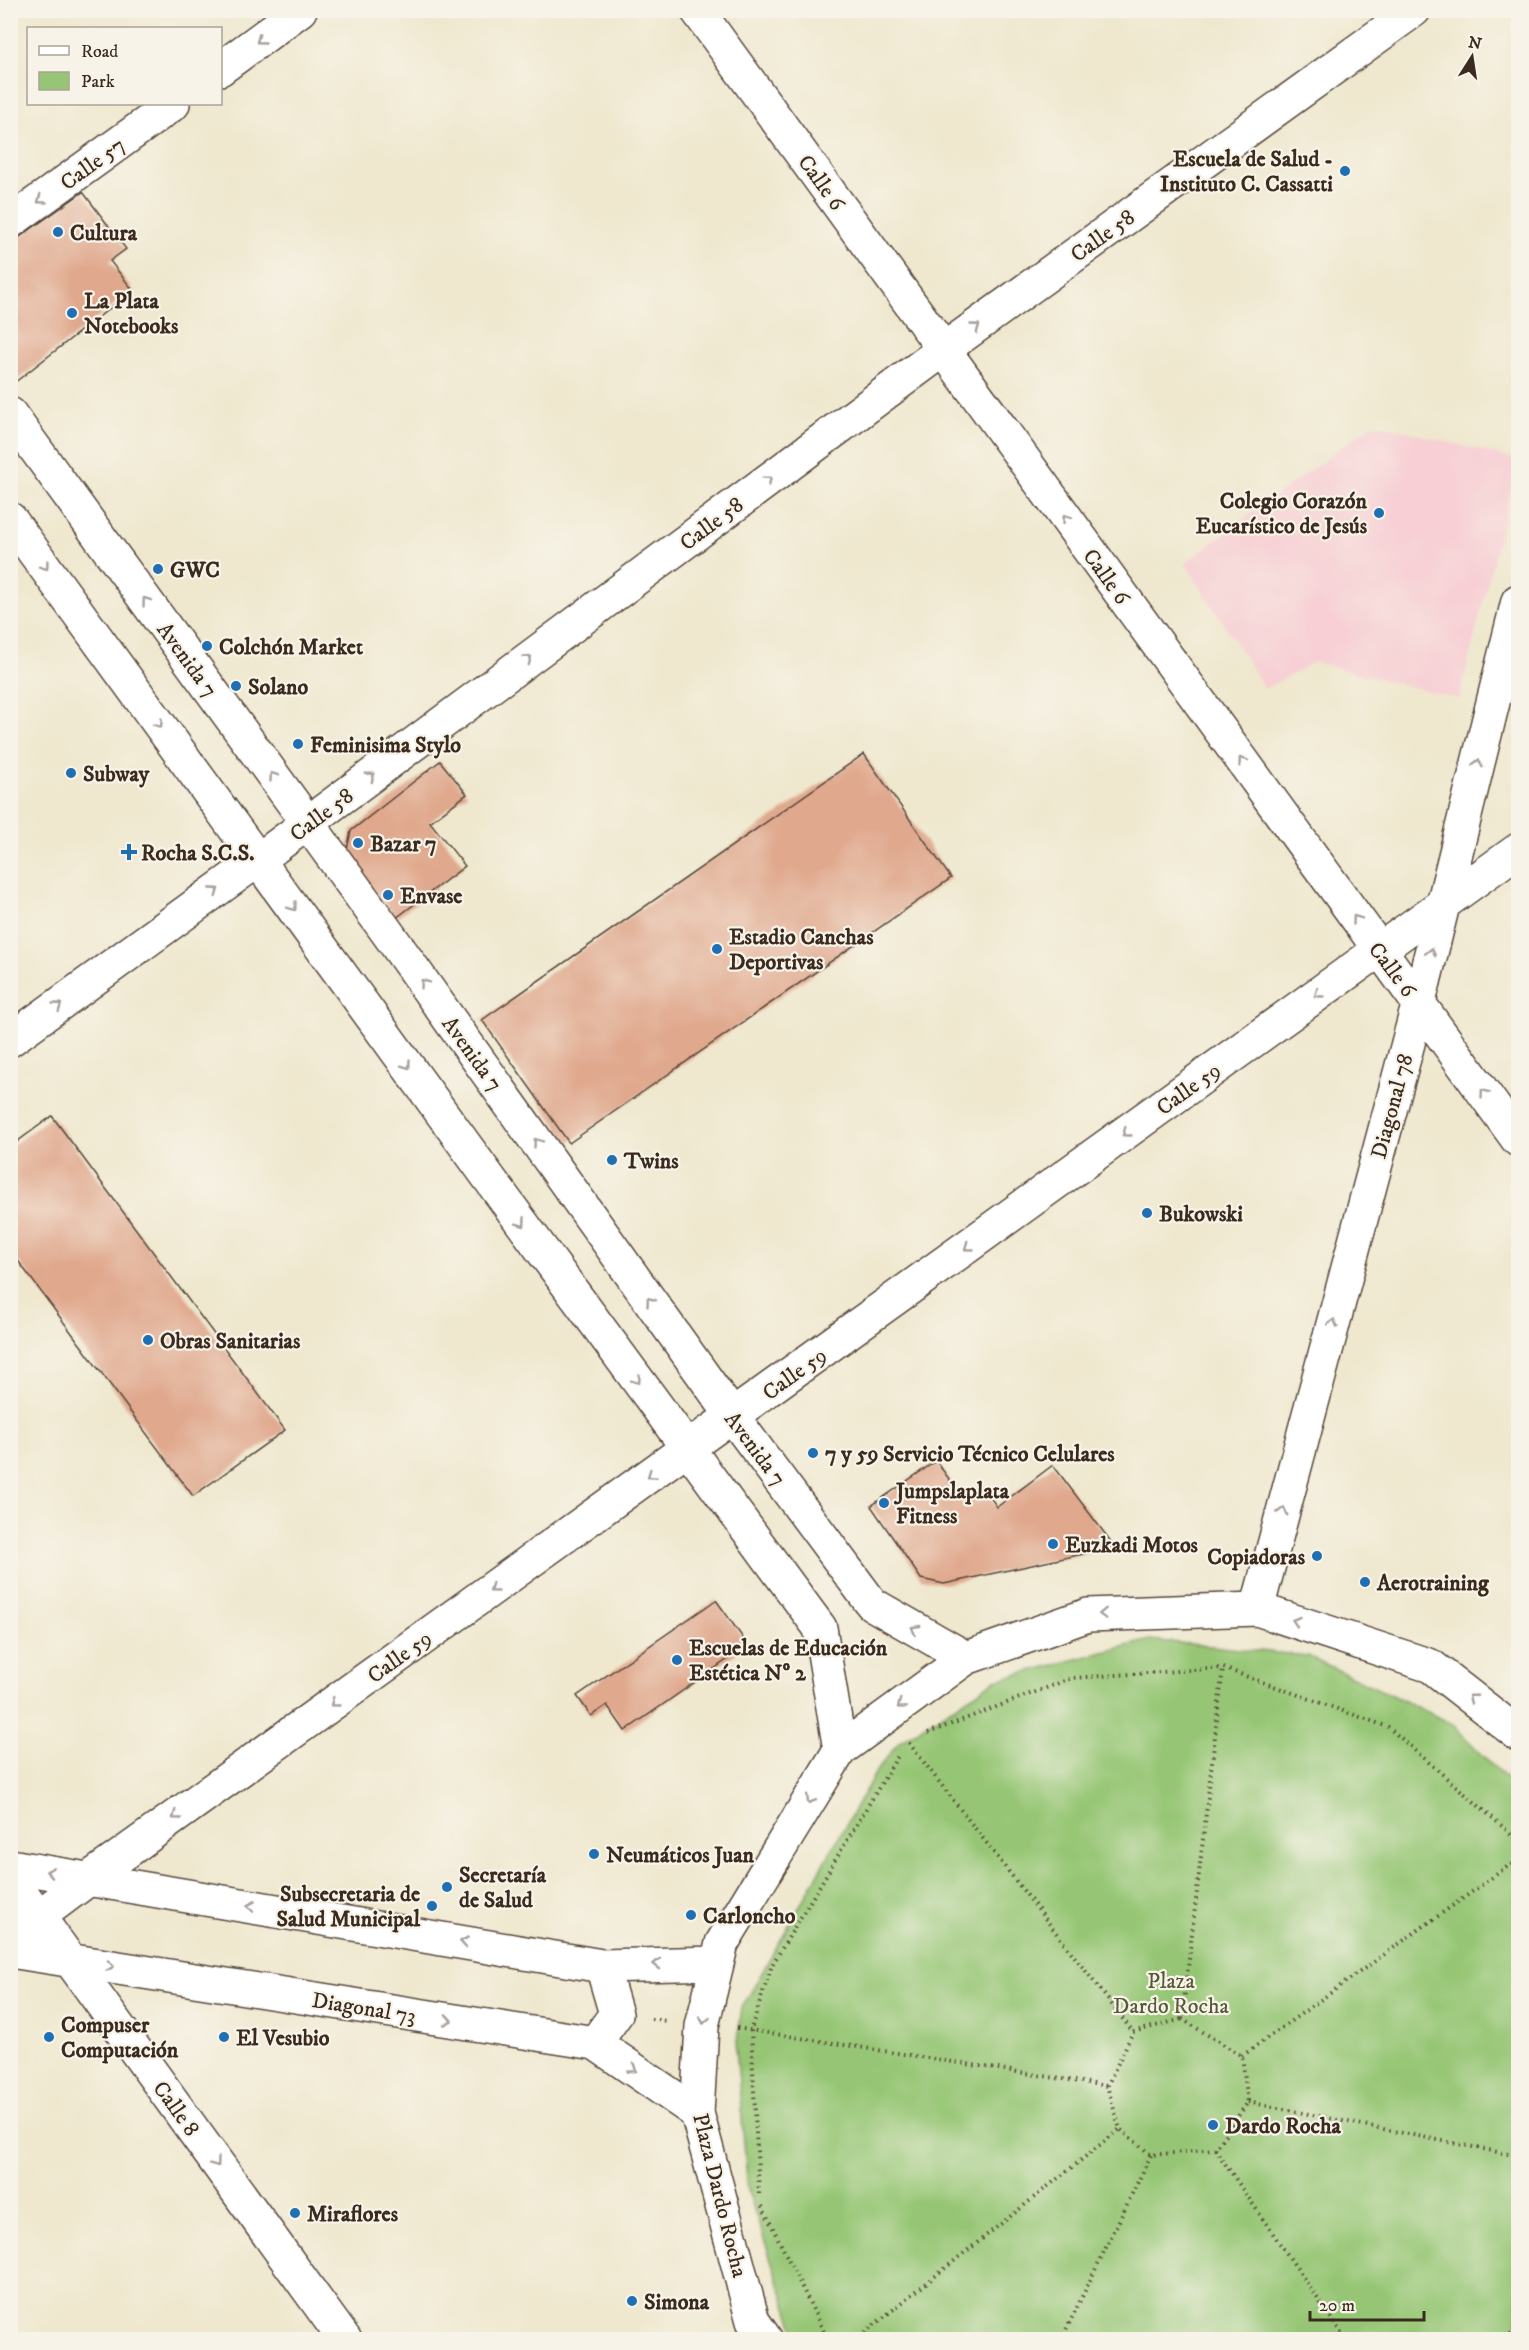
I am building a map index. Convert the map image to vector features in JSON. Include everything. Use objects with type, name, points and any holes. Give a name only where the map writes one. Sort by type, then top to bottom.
[{"type":"street","points":[[222,68],[300,10]]},
{"type":"street","name":"Calle 6","points":[[697,10],[1518,1140]]},
{"type":"street","name":"Calle 58","points":[[10,1040],[258,860],[943,350],[1414,10]]},
{"type":"street","name":"Calle 57","points":[[10,222],[172,105]]},
{"type":"street","name":"Avenida 7","points":[[10,414],[308,823],[733,1417],[872,1604],[966,1658]]},
{"type":"street","points":[[10,519],[687,1449],[820,1628],[840,1750]]},
{"type":"street","name":"Diagonal 78","points":[[1257,1609],[1419,1002],[1518,601]]},
{"type":"street","name":"Calle 59","points":[[10,1938],[40,1918],[90,1878],[1518,850]]},
{"type":"street","name":"Plaza Dardo Rocha","points":[[754,2333],[697,2113],[702,2026],[715,1963],[722,1943],[840,1750],[966,1658],[1088,1615],[1257,1609],[1431,1666],[1518,1734]]},
{"type":"street","points":[[10,1866],[602,1966],[715,1963]]},
{"type":"street","name":"Calle 8","points":[[10,1876],[345,2340]]},
{"type":"street","name":"Diagonal 73","points":[[10,1951],[595,2043],[697,2113]]},
{"type":"street","points":[[595,2043],[616,2014],[602,1966]]},
{"type":"path","points":[[1182,2019],[1223,1668]]},
{"type":"path","points":[[828,2340],[759,2200],[751,2029],[772,1965],[908,1741],[1072,1678],[1223,1668],[1388,1727],[1518,1840]]},
{"type":"path","points":[[908,1741],[1133,2032]]},
{"type":"path","points":[[1242,2056],[1518,1859]]},
{"type":"path","points":[[1182,2019],[1242,2056],[1248,2103],[1215,2149],[1151,2155],[1120,2129],[1107,2086],[1133,2032],[1182,2019]]},
{"type":"path","points":[[751,2029],[1107,2086]]},
{"type":"path","points":[[1248,2103],[1518,2156]]},
{"type":"path","points":[[855,2340],[1120,2129]]},
{"type":"path","points":[[1215,2149],[1346,2340]]},
{"type":"path","points":[[1061,2340],[1151,2155]]},
{"type":"path","points":[[1507,2340],[1518,2325]]},
{"type":"shaded area","name":"Colegio Corazón Eucarístico de Jesús","points":[[1374,423],[1518,460],[1459,699],[1314,662],[1265,689],[1185,563]]},
{"type":"green space","name":"Plaza Dardo Rocha","points":[[1150,1640],[1308,1656],[1451,1723],[1518,1791],[1518,2339],[801,2340],[796,2334],[748,2191],[736,2048],[742,2008],[877,1770],[899,1742],[996,1680]]},
{"type":"building","points":[[83,192],[126,249],[110,261],[133,290],[14,383],[10,378],[10,244]]},
{"type":"building","name":"Estadio Canchas Deportivas","points":[[864,754],[951,878],[569,1143],[482,1020]]},
{"type":"building","points":[[440,761],[467,794],[430,822],[465,866],[396,918],[346,854],[351,831]]},
{"type":"building","name":"Obras Sanitarias","points":[[52,1116],[285,1430],[193,1496],[10,1250],[10,1147]]},
{"type":"building","points":[[936,1461],[965,1501],[983,1487],[997,1507],[1053,1465],[1115,1547],[944,1584],[921,1579],[871,1506]]},
{"type":"building","name":"Escuelas de Educación Estética Nº 2","points":[[716,1600],[748,1645],[625,1731],[607,1705],[591,1716],[577,1696]]},
{"type":"place","name":"Escuela de Salud - Instituto C. Cassatti","points":[[1345,171]]},
{"type":"place","name":"Cultura","points":[[58,232]]},
{"type":"place","name":"La Plata Notebooks","points":[[72,313]]},
{"type":"place","name":"Colegio Corazón Eucarístico de Jesús","points":[[1379,513]]},
{"type":"place","name":"GWC","points":[[158,569]]},
{"type":"place","name":"Colchón Market","points":[[207,646]]},
{"type":"place","name":"Solano","points":[[236,686]]},
{"type":"place","name":"Feminisima Stylo","points":[[298,744]]},
{"type":"place","name":"Subway","points":[[71,773]]},
{"type":"place","name":"Bazar 7","points":[[358,843]]},
{"type":"place","name":"Rocha S.C.S.","points":[[129,852]]},
{"type":"place","name":"Envase","points":[[388,895]]},
{"type":"place","name":"Estadio Canchas Deportivas","points":[[717,949]]},
{"type":"place","name":"Twins","points":[[612,1160]]},
{"type":"place","name":"Bukowski","points":[[1147,1213]]},
{"type":"place","name":"Obras Sanitarias","points":[[148,1340]]},
{"type":"place","name":"7 y 59 Servicio Técnico Celulares","points":[[813,1453]]},
{"type":"place","name":"Jumpslaplata Fitness","points":[[884,1503]]},
{"type":"place","name":"Euzkadi Motos","points":[[1053,1544]]},
{"type":"place","name":"Copiadoras","points":[[1317,1556]]},
{"type":"place","name":"Aerotraining","points":[[1365,1582]]},
{"type":"place","name":"Escuelas de Educación Estética Nº 2","points":[[677,1660]]},
{"type":"place","name":"Neumáticos Juan","points":[[594,1854]]},
{"type":"place","name":"Secretaría de Salud","points":[[447,1887]]},
{"type":"place","name":"Subsecretaria de Salud Municipal","points":[[432,1906]]},
{"type":"place","name":"Carloncho","points":[[691,1915]]},
{"type":"place","name":"Compuser Computación","points":[[49,2037]]},
{"type":"place","name":"El Vesubio","points":[[224,2037]]},
{"type":"place","name":"Dardo Rocha","points":[[1213,2125]]},
{"type":"place","name":"Miraflores","points":[[295,2213]]},
{"type":"place","name":"Simona","points":[[632,2301]]}]
